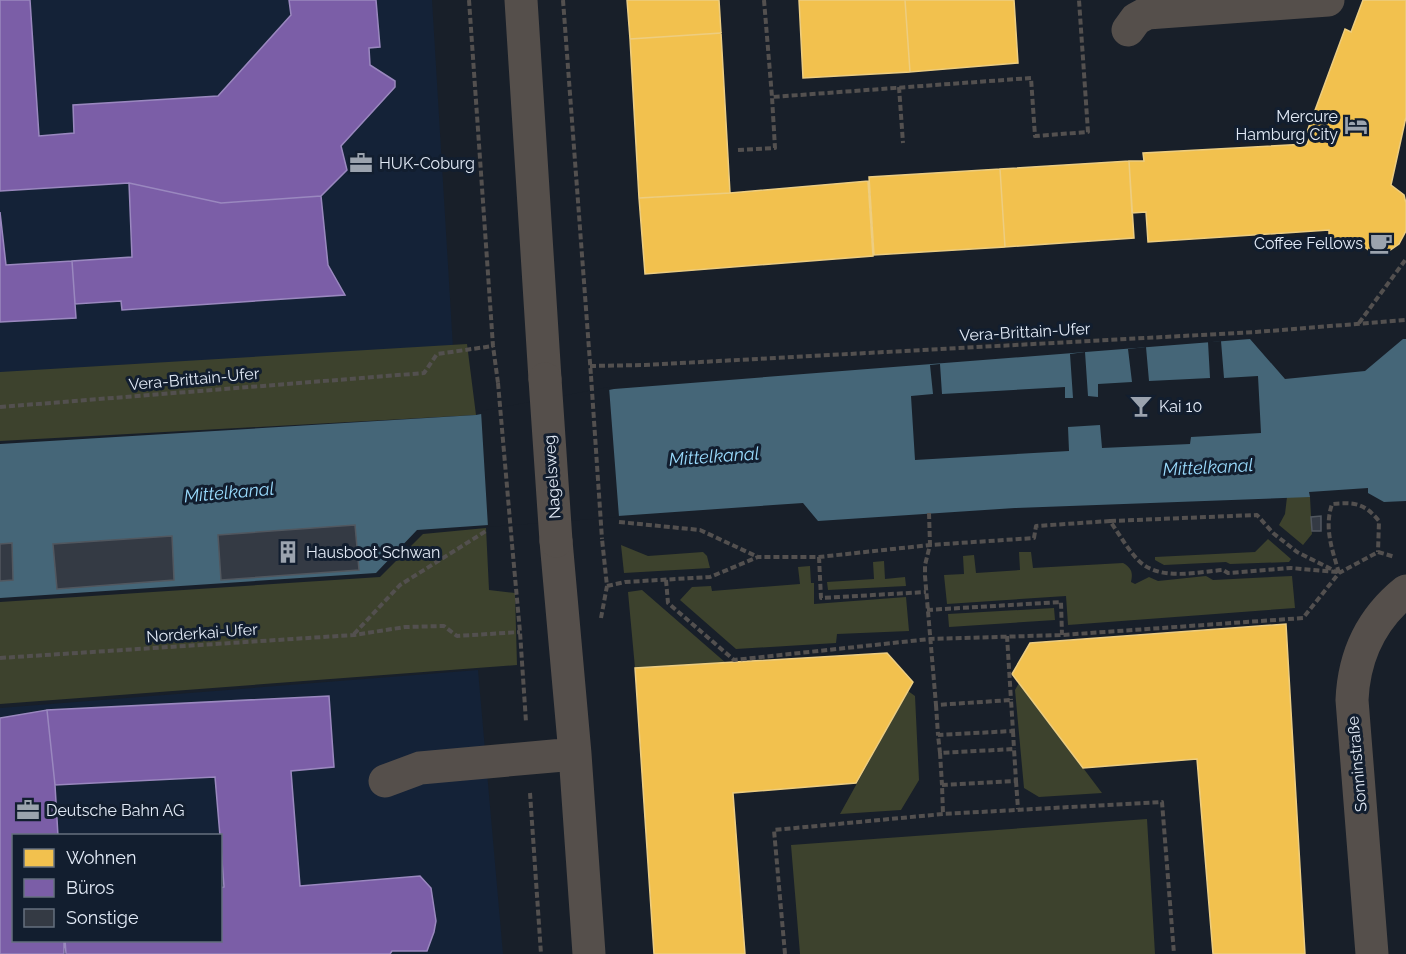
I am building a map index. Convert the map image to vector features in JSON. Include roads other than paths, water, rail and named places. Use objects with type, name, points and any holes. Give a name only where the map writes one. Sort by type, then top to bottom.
[{"type":"street","name":"Nagelsweg","points":[[521,0],[556,541],[575,754],[589,954]]},
{"type":"street","points":[[1128,30],[1136,19],[1147,13],[1328,0]]},
{"type":"street","name":"Sonninstraße","points":[[1372,954],[1352,700],[1353,682],[1360,650],[1404,575]]},
{"type":"street","points":[[385,781],[420,768],[575,754]]},
{"type":"water","name":"Mittelkanal","points":[[1250,339],[1285,379],[1365,371],[1403,339],[1406,339],[1406,501],[1384,502],[1368,493],[1368,488],[1309,492],[1310,497],[1015,508],[818,521],[803,503],[417,530],[376,573],[0,598],[0,444],[476,415],[614,389]]},
{"type":"place","name":"Mercure Hamburg City","points":[[1356,125]]},
{"type":"place","name":"HUK-Coburg","points":[[361,163]]},
{"type":"place","name":"Coffee Fellows","points":[[1381,243]]},
{"type":"place","name":"Kai 10","points":[[1141,406]]},
{"type":"place","name":"Hausboot Schwan","points":[[288,552]]},
{"type":"place","name":"Deutsche Bahn AG","points":[[28,810]]}]
